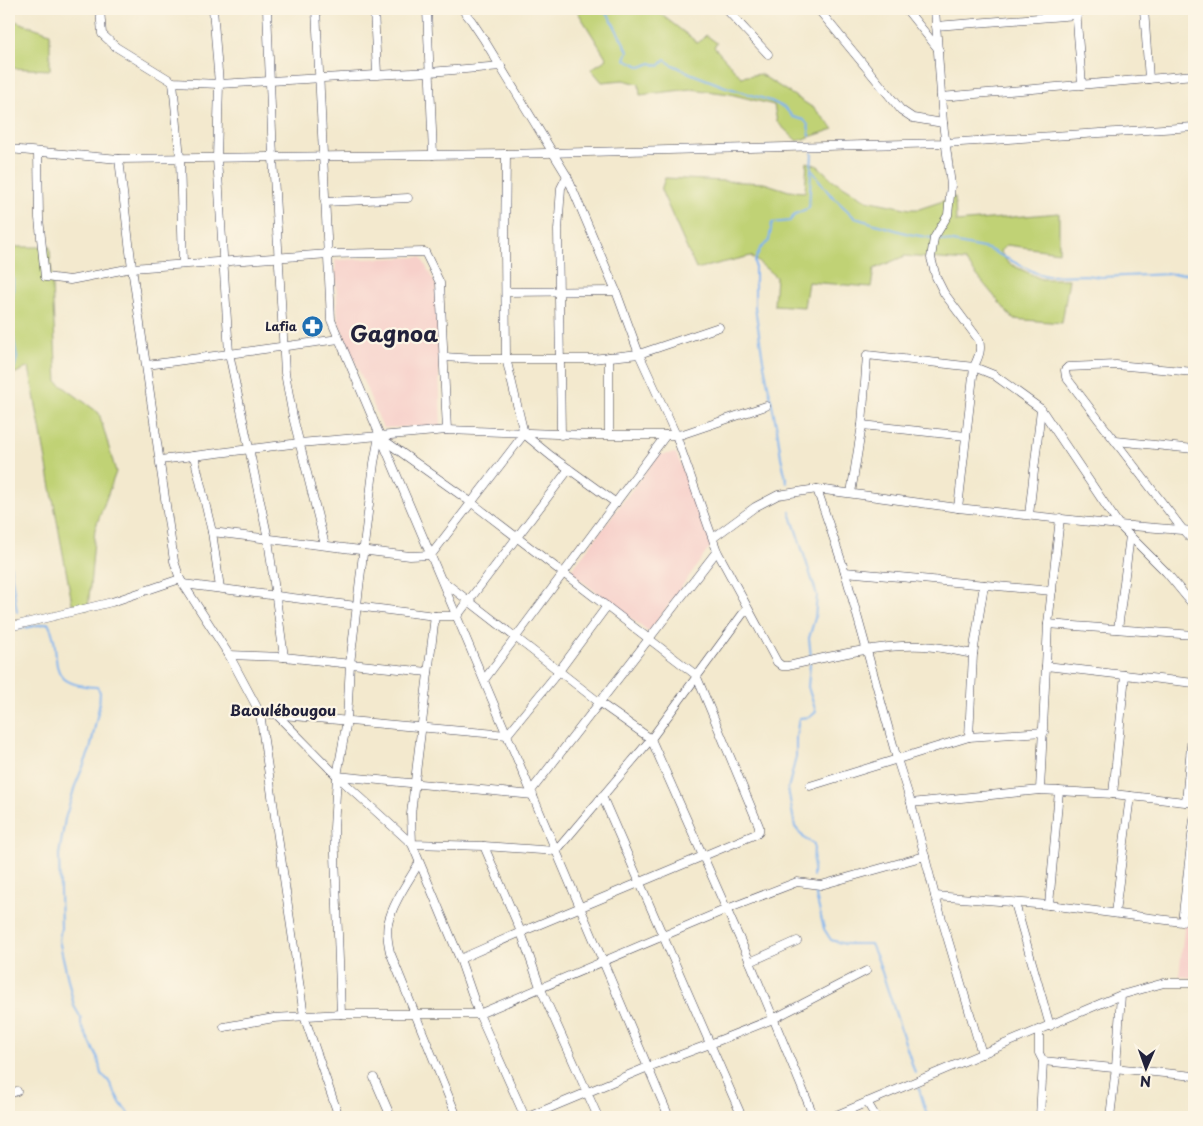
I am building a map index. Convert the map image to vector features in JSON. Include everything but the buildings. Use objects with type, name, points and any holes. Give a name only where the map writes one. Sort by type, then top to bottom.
[{"type":"street","points":[[100,9],[102,34],[116,47],[173,82],[219,84],[430,72],[500,66]]},
{"type":"street","points":[[213,9],[219,84],[218,158],[229,353],[268,539],[284,657]]},
{"type":"street","points":[[267,9],[273,158],[287,388],[325,545]]},
{"type":"street","points":[[316,9],[332,320],[379,436],[431,554],[669,1117]]},
{"type":"street","points":[[374,9],[377,74]]},
{"type":"street","points":[[427,9],[433,155]]},
{"type":"street","points":[[462,9],[500,66],[567,176],[616,291],[639,354],[676,435],[717,551],[777,662],[782,666],[788,666],[866,650],[923,646],[973,654]]},
{"type":"street","points":[[728,11],[738,9]]},
{"type":"street","points":[[818,9],[901,110],[913,118],[943,123]]},
{"type":"street","points":[[906,9],[939,50]]},
{"type":"street","points":[[935,9],[943,123],[951,195],[948,215],[934,238],[931,258],[936,277],[944,293],[981,347],[974,367],[958,508]]},
{"type":"street","points":[[1144,9],[1149,79]]},
{"type":"street","points":[[728,11],[768,54]]},
{"type":"street","points":[[936,26],[1076,12],[1082,85]]},
{"type":"street","points":[[941,96],[1194,75]]},
{"type":"street","points":[[173,82],[180,158],[183,264]]},
{"type":"street","points":[[9,149],[119,159],[506,154],[945,143],[1194,127]]},
{"type":"street","points":[[38,152],[40,218],[45,277],[70,280],[132,268],[329,254],[425,252],[440,283],[447,430]]},
{"type":"street","points":[[506,154],[506,358],[524,434],[550,456],[616,503]]},
{"type":"street","points":[[119,159],[132,268],[174,561],[182,581],[229,655],[260,713],[304,1016],[339,1117]]},
{"type":"street","points":[[561,434],[558,230],[561,188],[567,176]]},
{"type":"street","points":[[325,202],[408,198]]},
{"type":"street","points":[[506,292],[616,291]]},
{"type":"street","points":[[444,357],[560,358],[639,354],[719,327]]},
{"type":"street","points":[[147,365],[339,339]]},
{"type":"street","points":[[852,493],[862,425],[867,354],[974,367],[994,376],[1041,409],[1119,525],[1166,572],[1194,606]]},
{"type":"street","points":[[609,357],[609,434]]},
{"type":"street","points":[[1194,372],[1116,365],[1068,366],[1065,370],[1066,377],[1194,542]]},
{"type":"street","points":[[160,460],[300,443],[447,430],[524,434],[676,435],[766,406]]},
{"type":"street","points":[[1029,515],[1041,409]]},
{"type":"street","points":[[862,425],[966,436]]},
{"type":"street","points":[[212,532],[410,556],[431,554],[524,434]]},
{"type":"street","points":[[484,680],[658,449],[666,435]]},
{"type":"street","points":[[379,436],[472,503],[696,675],[759,826],[759,831],[756,834],[460,959]]},
{"type":"street","points":[[342,1014],[334,828],[337,776],[347,720],[350,664],[374,463],[379,436]]},
{"type":"street","points":[[1116,441],[1194,449]]},
{"type":"street","points":[[194,456],[212,532],[220,588]]},
{"type":"street","points":[[457,616],[569,469]]},
{"type":"street","points":[[713,538],[755,507],[778,496],[817,489],[958,508],[1194,531]]},
{"type":"street","points":[[817,489],[845,572],[897,760],[912,804],[935,896],[982,1054]]},
{"type":"street","points":[[1040,790],[1048,624],[1060,518]]},
{"type":"street","points":[[1118,629],[1130,536]]},
{"type":"street","points":[[532,793],[717,551]]},
{"type":"street","points":[[845,572],[1052,591]]},
{"type":"street","points":[[441,580],[600,703],[651,738],[750,962],[814,1117]]},
{"type":"street","points":[[9,627],[112,602],[182,581],[220,588],[435,616],[457,616]]},
{"type":"street","points":[[969,737],[973,654],[984,585]]},
{"type":"street","points":[[507,735],[560,671],[606,606]]},
{"type":"street","points":[[556,851],[651,738],[747,608]]},
{"type":"street","points":[[435,616],[410,814],[412,844],[460,959],[479,1014],[524,1117]]},
{"type":"street","points":[[1048,624],[1194,635]]},
{"type":"street","points":[[229,655],[284,657],[428,672]]},
{"type":"street","points":[[1046,666],[1194,682]]},
{"type":"street","points":[[1113,794],[1125,675]]},
{"type":"street","points":[[912,804],[1040,790],[1113,794],[1190,802],[1194,712]]},
{"type":"street","points":[[260,713],[507,735]]},
{"type":"street","points":[[277,715],[337,776],[412,844],[556,851]]},
{"type":"street","points":[[810,786],[969,737],[1044,732]]},
{"type":"street","points":[[337,776],[532,793]]},
{"type":"street","points":[[1049,905],[1059,791]]},
{"type":"street","points":[[602,796],[742,1117]]},
{"type":"street","points":[[1115,913],[1130,796]]},
{"type":"street","points":[[935,896],[1049,905],[1182,922],[1194,819]]},
{"type":"street","points":[[484,846],[521,932],[540,987],[598,1117]]},
{"type":"street","points":[[224,1027],[274,1018],[342,1014],[479,1014],[727,909],[797,882],[821,885],[925,856]]},
{"type":"street","points":[[419,862],[391,914],[387,931],[390,952],[457,1117]]},
{"type":"street","points":[[1015,903],[1050,1026]]},
{"type":"street","points":[[750,962],[797,941]]},
{"type":"street","points":[[528,1117],[773,1018],[866,971]]},
{"type":"street","points":[[832,1117],[1122,995],[1164,983],[1194,984]]},
{"type":"street","points":[[1110,1117],[1122,995]]},
{"type":"street","points":[[1039,1030],[1039,1053],[1043,1061],[1040,1117]]},
{"type":"street","points":[[1043,1061],[1194,1076]]},
{"type":"street","points":[[374,1078],[391,1117]]},
{"type":"street","points":[[867,1102],[876,1117]]},
{"type":"shaded area","points":[[421,257],[436,285],[441,426],[383,428],[338,321],[335,260]]},
{"type":"shaded area","points":[[676,453],[713,543],[649,632],[570,572],[658,455]]},
{"type":"shaded area","points":[[1194,836],[1194,978],[1179,976]]},
{"type":"green space","points":[[576,9],[654,9],[698,43],[706,35],[717,43],[714,47],[741,77],[760,74],[815,109],[834,129],[797,141],[777,122],[774,105],[730,94],[691,89],[640,95],[639,84],[623,80],[602,82],[591,69],[607,59]]},
{"type":"green space","points":[[9,19],[50,33],[50,70],[9,68]]},
{"type":"green space","points":[[807,162],[818,166],[833,180],[866,200],[910,209],[919,209],[955,197],[956,222],[1059,213],[1059,252],[1007,245],[1000,251],[1008,263],[1041,279],[1069,279],[1062,323],[1013,319],[965,261],[905,256],[874,269],[871,287],[808,282],[804,307],[774,305],[776,277],[751,256],[696,269],[661,190],[665,178],[764,183],[789,191],[805,192]]},
{"type":"green space","points":[[9,240],[17,247],[50,247],[57,382],[99,413],[116,472],[95,529],[88,610],[72,603],[29,367],[9,376]]},
{"type":"waterway","points":[[599,9],[609,16],[628,51],[625,59],[641,67],[651,63],[659,66],[665,60],[692,74],[771,101],[785,108],[793,117],[804,120],[808,125],[810,136]]},
{"type":"waterway","points":[[787,483],[763,360],[755,307],[755,261],[760,249],[769,241],[772,223],[790,221],[795,214],[809,208],[812,153]]},
{"type":"waterway","points":[[811,169],[828,192],[855,218],[909,234],[932,238]]},
{"type":"waterway","points":[[937,239],[988,249],[1036,273],[1047,276],[1085,275],[1101,277],[1194,273]]},
{"type":"waterway","points":[[9,275],[13,279],[13,295],[9,310],[17,358],[14,369],[9,375]]},
{"type":"waterway","points":[[790,512],[817,595],[815,618],[809,638],[811,657]]},
{"type":"waterway","points":[[9,558],[17,612]]},
{"type":"waterway","points":[[20,629],[48,623],[53,635],[57,666],[60,674],[67,681],[79,685],[97,687],[100,692],[99,707],[90,750],[75,786],[65,819],[59,855],[61,928],[59,940],[74,1006],[81,1018],[81,1025],[98,1058],[101,1074],[108,1080],[121,1104],[132,1117]]},
{"type":"waterway","points":[[810,664],[808,687],[816,712],[810,717],[799,718],[796,737],[796,757],[788,789],[795,827],[805,839],[814,844],[813,876]]},
{"type":"waterway","points":[[814,888],[824,929],[831,940],[845,944],[871,944],[915,1073]]},
{"type":"waterway","points":[[919,1089],[927,1115],[930,1117]]},
{"type":"place","name":"Lafia","points":[[313,326]]},
{"type":"district","name":"Gagnoa","points":[[394,332]]},
{"type":"district","name":"Baoulébougou","points":[[283,709]]}]
